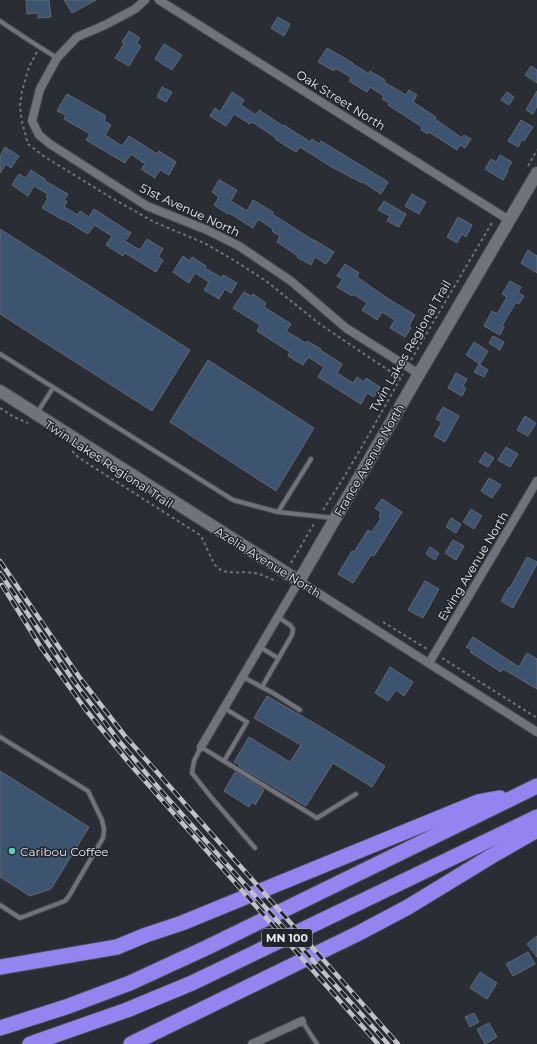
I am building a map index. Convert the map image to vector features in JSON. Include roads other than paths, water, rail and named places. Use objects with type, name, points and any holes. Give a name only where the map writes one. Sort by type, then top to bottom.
[{"type":"highway","name":"MN 100","points":[[0,1028],[66,1007],[130,983],[208,947],[537,786]]},
{"type":"highway","points":[[0,967],[117,947],[146,935],[182,924],[478,802],[519,794]]},
{"type":"highway","name":"MN 100","points":[[30,1044],[127,1010],[192,983],[537,817]]},
{"type":"highway","points":[[130,1044],[345,940],[408,907],[537,830]]},
{"type":"street","points":[[58,58],[77,37],[135,9],[145,0]]},
{"type":"street","name":"Oak Street North","points":[[159,0],[509,220]]},
{"type":"street","name":"51st Avenue North","points":[[58,58],[40,89],[32,121],[39,135],[50,144],[147,206],[207,230],[239,246],[291,281],[346,328],[419,374]]},
{"type":"street","name":"France Avenue North","points":[[201,747],[509,220],[532,171]]},
{"type":"street","name":"Azelia Avenue North","points":[[0,391],[34,419],[299,581],[537,732]]},
{"type":"street","name":"Ewing Avenue North","points":[[429,663],[537,481]]},
{"type":"street","points":[[252,1044],[302,1021]]},
{"type":"lane","points":[[0,21],[58,58]]},
{"type":"lane","points":[[0,354],[233,500],[278,512],[336,518]]},
{"type":"lane","points":[[34,419],[53,388]]},
{"type":"lane","points":[[278,512],[311,459]]},
{"type":"lane","points":[[262,687],[292,635],[293,629],[290,625],[278,617]]},
{"type":"lane","points":[[260,647],[278,658]]},
{"type":"lane","points":[[243,677],[300,710]]},
{"type":"lane","points":[[224,708],[247,722],[224,761]]},
{"type":"lane","points":[[0,737],[88,791],[102,820],[104,829],[103,838],[65,901],[20,918],[0,905]]},
{"type":"lane","points":[[255,848],[192,773],[194,761],[201,747],[317,818],[356,794]]},
{"type":"lane","points":[[302,1021],[316,1044]]},
{"type":"railway","points":[[0,561],[80,678],[125,736],[398,1044]]},
{"type":"railway","points":[[0,573],[75,683],[119,741],[162,792],[388,1044]]},
{"type":"railway","points":[[2,585],[42,649],[86,710],[129,763],[378,1044]]},
{"type":"place","name":"Caribou Coffee","points":[[12,851]]}]
